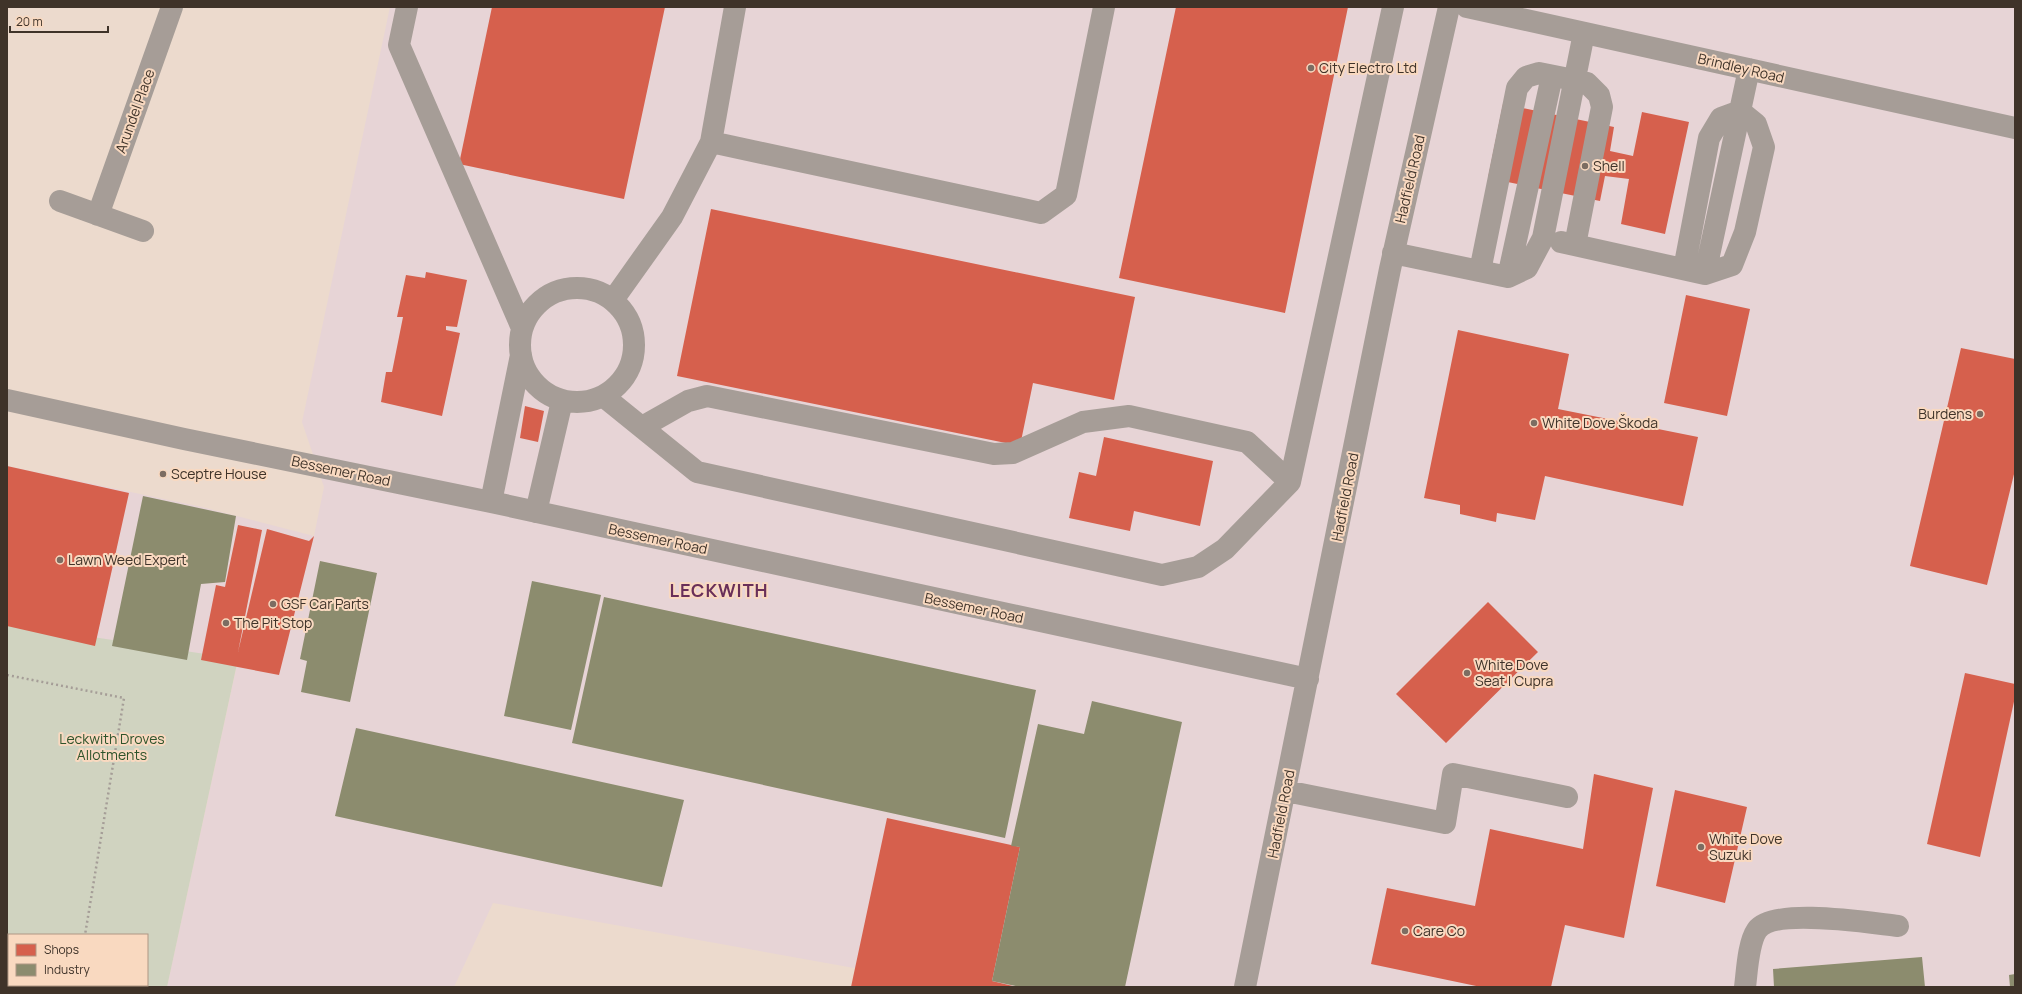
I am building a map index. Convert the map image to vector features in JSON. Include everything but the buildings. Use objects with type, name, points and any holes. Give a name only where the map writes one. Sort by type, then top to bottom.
[{"type":"street","name":"Arundel Place","points":[[98,215],[172,7]]},
{"type":"street","points":[[407,7],[399,45],[522,328]]},
{"type":"street","points":[[614,300],[672,217],[711,142],[735,7]]},
{"type":"street","points":[[711,142],[1041,213],[1066,195],[1104,7]]},
{"type":"street","points":[[603,396],[697,472],[1162,575],[1198,567],[1225,549],[1290,482],[1392,7]]},
{"type":"street","name":"Hadfield Road","points":[[1245,987],[1286,791],[1393,253],[1449,7]]},
{"type":"street","name":"Brindley Road","points":[[1467,7],[2015,128]]},
{"type":"street","points":[[1393,253],[1508,277],[1527,268],[1543,238],[1584,33]]},
{"type":"street","points":[[1705,274],[1749,69]]},
{"type":"street","points":[[1480,271],[1517,88],[1526,76],[1539,73],[1587,83],[1599,95],[1602,107],[1574,245]]},
{"type":"street","points":[[1508,277],[1552,76]]},
{"type":"street","points":[[1684,269],[1709,138],[1721,118],[1740,111]]},
{"type":"street","points":[[1543,238],[1705,274],[1732,265],[1745,232],[1764,147],[1756,124],[1740,111]]},
{"type":"street","points":[[60,201],[143,231]]},
{"type":"street","points":[[579,287],[598,291],[614,300],[627,315],[632,327],[634,347],[631,366],[624,378],[610,392],[603,396],[577,404],[562,401],[549,395],[534,382],[528,374],[521,355],[519,342],[522,328],[532,310],[546,296],[556,291],[579,287]]},
{"type":"street","points":[[491,502],[521,355]]},
{"type":"street","points":[[642,427],[688,400],[707,396],[994,454],[1013,453],[1082,422],[1129,416],[1247,442],[1290,482]]},
{"type":"street","name":"Bessemer Road","points":[[7,400],[176,437],[491,502],[1308,679]]},
{"type":"street","points":[[536,512],[562,401]]},
{"type":"street","points":[[1286,791],[1445,823],[1453,774],[1567,797]]},
{"type":"street","points":[[1745,987],[1750,949],[1757,930],[1771,921],[1802,916],[1898,926]]},
{"type":"path","points":[[7,675],[124,698],[85,934]]},
{"type":"shaded area","points":[[390,7],[2015,7],[2015,987],[960,987],[493,903],[454,987],[167,987],[238,660],[7,624],[7,466],[202,507],[314,536],[324,487],[302,422]]},
{"type":"green space","name":"Leckwith Droves Allotments","points":[[7,624],[238,659],[167,987],[7,987]]},
{"type":"place","name":"City Electro Ltd","points":[[1311,68]]},
{"type":"place","name":"Shell","points":[[1585,166]]},
{"type":"place","name":"Burdens","points":[[1980,414]]},
{"type":"place","name":"White Dove Škoda","points":[[1534,423]]},
{"type":"place","name":"Sceptre House","points":[[163,474]]},
{"type":"place","name":"Lawn Weed Expert","points":[[60,560]]},
{"type":"place","name":"GSF Car Parts","points":[[273,604]]},
{"type":"place","name":"The Pit Stop","points":[[226,623]]},
{"type":"place","name":"White Dove Seat | Cupra","points":[[1467,673]]},
{"type":"place","name":"White Dove Suzuki","points":[[1701,847]]},
{"type":"place","name":"Care Co","points":[[1405,931]]},
{"type":"district","name":"LECKWITH","points":[[719,591]]}]
